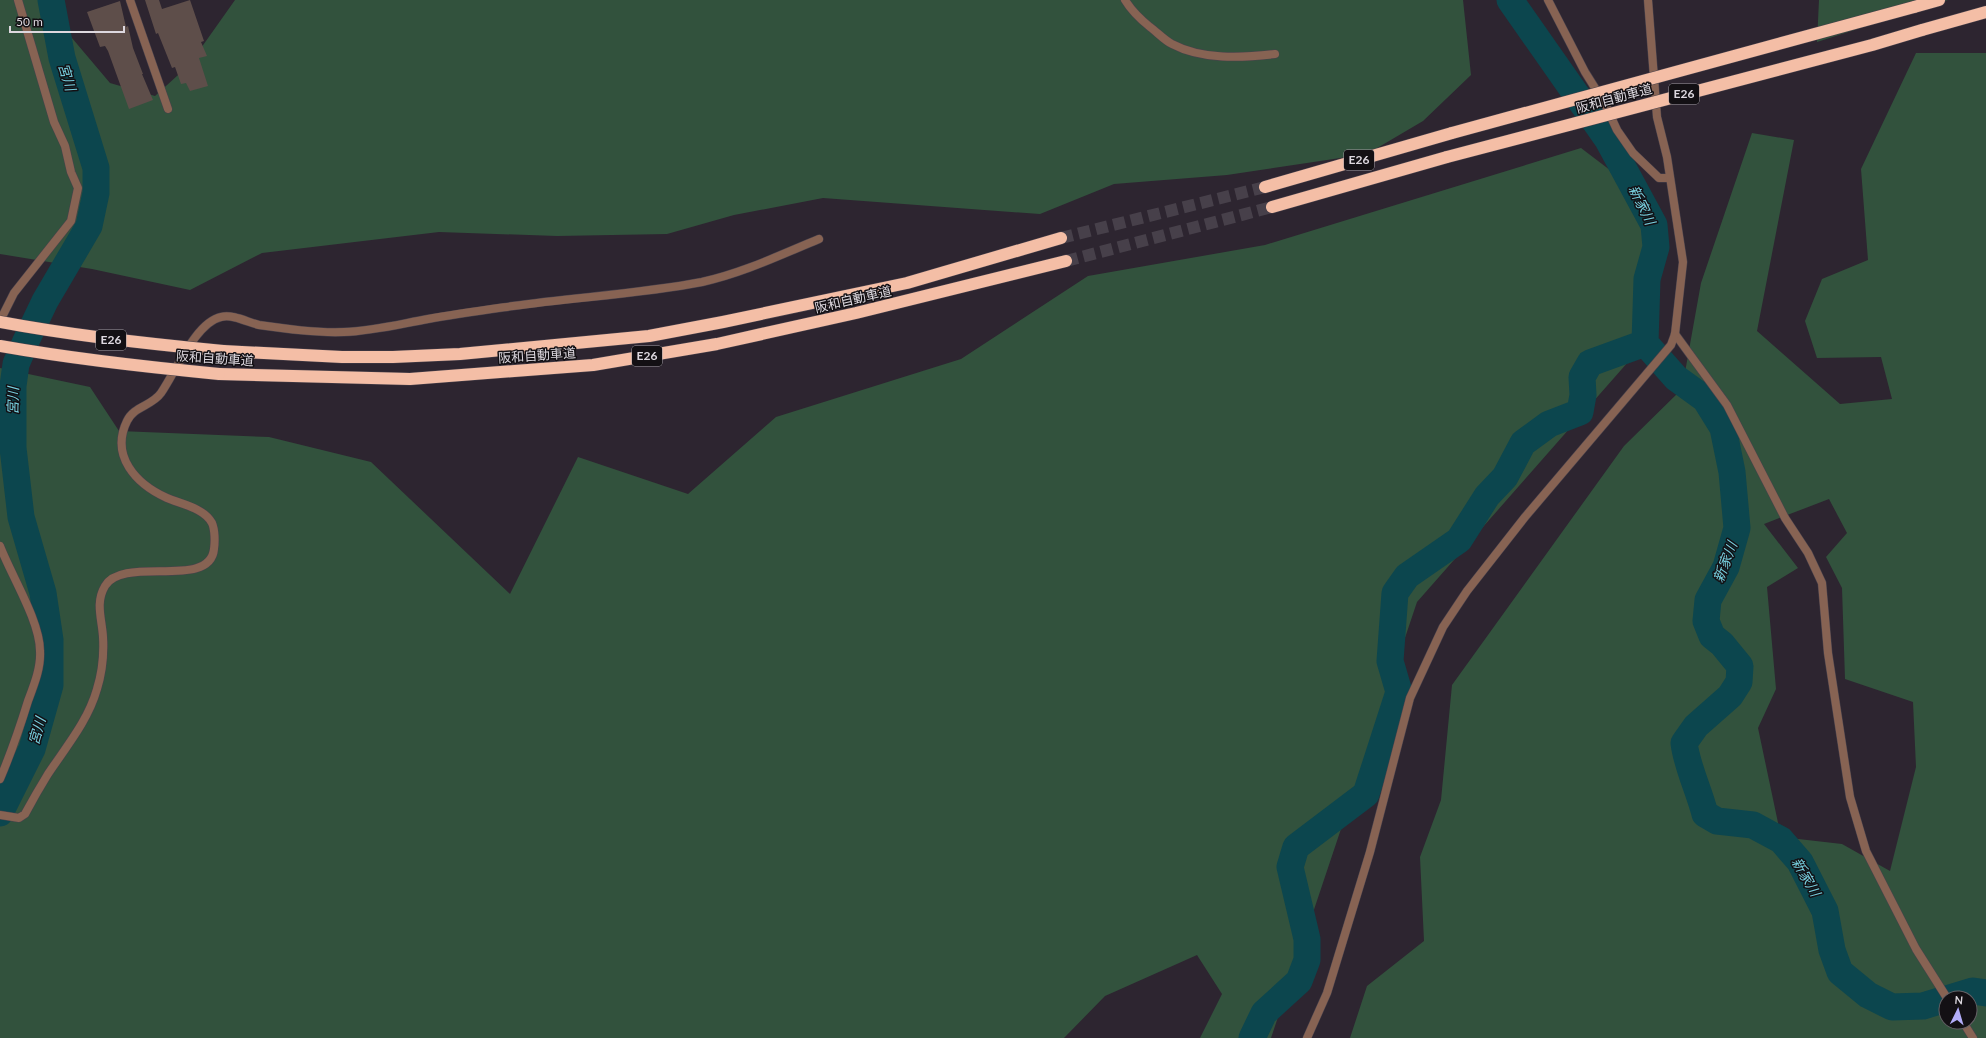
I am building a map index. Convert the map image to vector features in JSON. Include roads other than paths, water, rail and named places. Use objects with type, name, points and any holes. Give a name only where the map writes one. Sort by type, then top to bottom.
[{"type":"highway","name":"阪和自動車道","points":[[1265,187],[1452,133],[1939,0]]},
{"type":"highway","name":"阪和自動車道","points":[[1272,207],[1446,157],[1872,45],[1986,12]]},
{"type":"highway","name":"阪和自動車道","points":[[0,322],[53,332],[139,343],[223,351],[342,357],[393,357],[460,354],[649,336],[723,322],[908,283],[1061,238]]},
{"type":"highway","name":"阪和自動車道","points":[[0,346],[84,360],[219,374],[410,379],[593,365],[709,346],[856,314],[1066,260]]},
{"type":"street","points":[[0,322],[14,293],[71,221],[78,188],[71,172],[65,146],[52,114],[18,0]]},
{"type":"street","points":[[130,0],[168,109]]},
{"type":"street","points":[[1124,0],[1145,23],[1171,44],[1199,53],[1223,57],[1275,54]]},
{"type":"street","points":[[1548,0],[1585,72],[1605,104],[1617,130],[1632,153],[1659,178],[1670,178]]},
{"type":"street","points":[[1307,1038],[1327,993],[1370,852],[1410,698],[1443,627],[1467,591],[1525,517],[1671,345],[1675,334],[1683,262],[1667,157],[1657,118],[1648,0]]},
{"type":"street","points":[[0,815],[19,818],[25,814],[47,776],[89,712],[98,688],[103,660],[103,637],[99,607],[102,592],[107,582],[116,576],[126,573],[179,571],[203,566],[210,562],[214,553],[212,523],[193,508],[165,497],[132,474],[125,462],[121,446],[124,426],[130,414],[155,400],[163,391],[199,332],[213,320],[222,316],[232,317],[256,324],[316,332],[345,332],[388,328],[430,319],[515,305],[616,295],[703,282],[755,267],[819,239]]},
{"type":"street","points":[[1675,334],[1727,405],[1785,518],[1808,553],[1822,583],[1830,661],[1850,797],[1866,851],[1916,949],[1942,990]]},
{"type":"street","points":[[0,546],[34,624],[40,651],[37,675],[16,740],[0,778]]},
{"type":"waterway","name":"宮川","points":[[0,813],[32,749],[50,685],[50,640],[43,593],[21,517],[13,448],[13,386],[16,364],[45,301],[89,226],[96,193],[96,168],[62,58],[51,0]]},
{"type":"waterway","name":"新家川","points":[[1510,0],[1608,140],[1654,225],[1656,247],[1647,279],[1645,343],[1676,378],[1705,399],[1723,428],[1732,472],[1737,528],[1726,567],[1708,600],[1706,621],[1712,636],[1722,644],[1740,666],[1739,682],[1730,696],[1696,726],[1684,743],[1688,761],[1705,814],[1717,821],[1753,825],[1781,840],[1800,862],[1825,911],[1832,950],[1840,972],[1868,995],[1892,1007],[1923,1006],[1938,1001]]},
{"type":"waterway","points":[[1252,1038],[1264,1013],[1299,981],[1307,960],[1307,939],[1290,867],[1296,847],[1366,794],[1399,692],[1390,661],[1395,593],[1407,576],[1459,540],[1487,496],[1505,477],[1523,443],[1549,424],[1580,412],[1583,395],[1582,377],[1590,363],[1645,343]]},
{"type":"waterway","name":"新家川","points":[[1978,992],[1986,993]]},
{"type":"tunnel","points":[[1061,238],[1265,187]]},
{"type":"tunnel","points":[[1066,261],[1272,207]]}]
